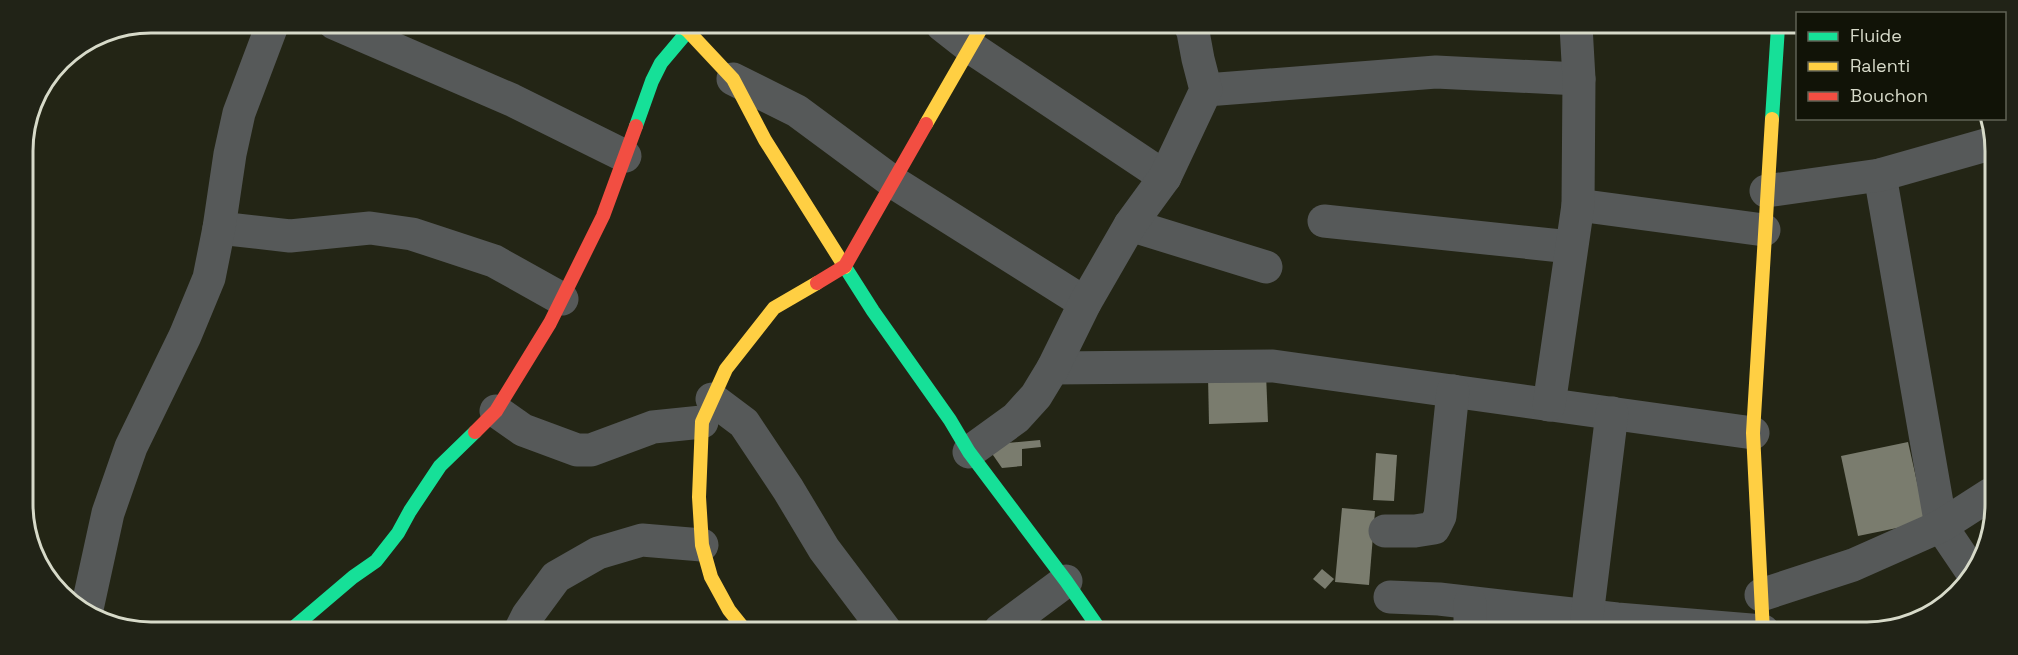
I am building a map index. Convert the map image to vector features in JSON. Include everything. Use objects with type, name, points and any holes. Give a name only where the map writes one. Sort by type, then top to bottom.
[{"type":"street","points":[[88,604],[114,492],[130,447],[185,336],[209,278],[239,113],[269,33]]},
{"type":"street","points":[[357,33],[512,100],[625,156]]},
{"type":"street","points":[[300,622],[353,577],[376,561],[398,533],[440,466],[496,411],[550,323],[603,216],[652,81],[680,33]]},
{"type":"street","points":[[690,33],[733,79],[765,140],[873,310],[950,420],[969,452],[1094,622]]},
{"type":"street","points":[[969,452],[1016,418],[1036,396],[1053,368],[1085,303],[1130,225],[1165,177],[1206,90],[1193,33]]},
{"type":"street","points":[[1549,405],[1578,205],[1576,33]]},
{"type":"street","points":[[1762,622],[1753,433],[1766,191],[1778,33]]},
{"type":"street","points":[[739,622],[729,610],[711,577],[702,545],[699,496],[707,410],[726,369],[774,308],[845,266],[976,36],[1165,177]]},
{"type":"street","points":[[1206,90],[1436,72],[1578,79]]},
{"type":"street","points":[[733,79],[797,111],[893,182],[1085,303]]},
{"type":"street","points":[[1766,191],[1880,175],[1984,136]]},
{"type":"street","points":[[1880,175],[1941,526],[1968,565]]},
{"type":"street","points":[[1578,205],[1764,230]]},
{"type":"street","points":[[1324,221],[1571,247]]},
{"type":"street","points":[[1130,225],[1266,267]]},
{"type":"street","points":[[219,228],[290,236],[370,228],[412,234],[494,261],[562,299]]},
{"type":"street","points":[[1053,368],[1273,366],[1753,433]]},
{"type":"street","points":[[1385,531],[1415,531],[1434,528],[1440,516],[1453,391]]},
{"type":"street","points":[[496,411],[523,430],[576,450],[591,450],[652,427],[707,410],[744,423],[824,549],[879,622]]},
{"type":"street","points":[[1390,597],[1439,598],[1470,617],[1607,622],[1612,413]]},
{"type":"street","points":[[1761,595],[1853,565],[1941,526],[1985,498]]},
{"type":"street","points":[[524,622],[556,577],[598,553],[642,540],[702,545]]},
{"type":"street","points":[[1011,622],[1066,581]]},
{"type":"building","points":[[1266,374],[1268,422],[1209,424],[1208,376]]},
{"type":"building","points":[[1040,440],[1041,447],[1022,449],[1022,466],[1002,468],[986,445]]},
{"type":"building","points":[[1908,442],[1926,522],[1858,536],[1841,456]]},
{"type":"building","points":[[1376,453],[1397,455],[1394,501],[1373,500]]},
{"type":"building","points":[[1342,508],[1375,511],[1369,585],[1335,582]]},
{"type":"building","points":[[1322,569],[1334,579],[1325,589],[1313,579]]},
{"type":"traffic: fast","points":[[636,126],[661,63],[686,33]]},
{"type":"traffic: fast","points":[[1772,119],[1778,33]]},
{"type":"traffic: fast","points":[[845,267],[873,311],[950,420],[969,452],[1094,622]]},
{"type":"traffic: fast","points":[[300,622],[353,577],[376,561],[398,533],[440,466],[475,432]]},
{"type":"traffic: slow","points":[[690,33],[733,79],[765,140],[845,267]]},
{"type":"traffic: slow","points":[[926,124],[978,33]]},
{"type":"traffic: slow","points":[[1762,622],[1753,433],[1772,119]]},
{"type":"traffic: slow","points":[[739,622],[729,610],[711,577],[702,545],[699,497],[702,422],[726,369],[774,308],[817,283]]},
{"type":"traffic: jam","points":[[817,283],[845,266],[926,124]]},
{"type":"traffic: jam","points":[[475,432],[496,411],[550,323],[603,216],[636,126]]}]
